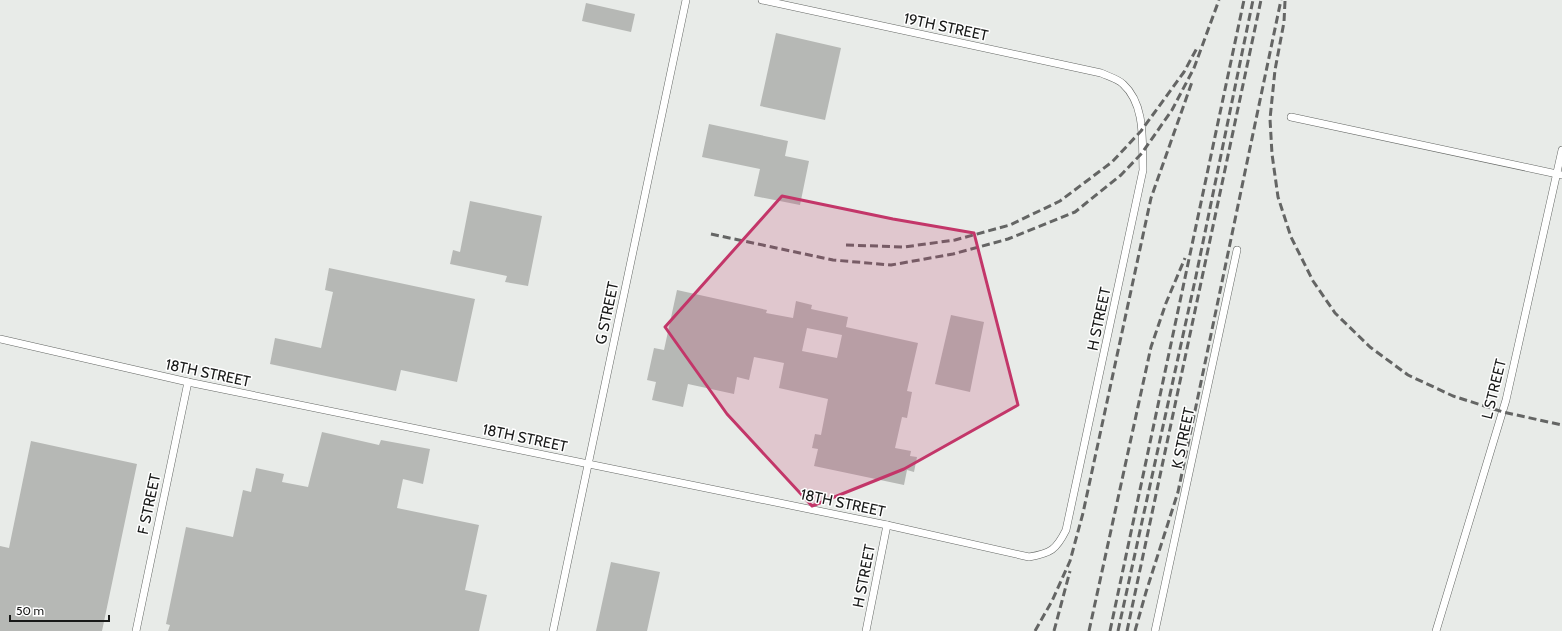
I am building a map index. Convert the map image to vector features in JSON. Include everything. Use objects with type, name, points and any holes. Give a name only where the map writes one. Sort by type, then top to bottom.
[{"type":"lane","name":"G STREET","points":[[553,631],[686,0]]},
{"type":"lane","name":"19TH STREET","points":[[762,0],[1101,73],[1123,83]]},
{"type":"lane","name":"H STREET","points":[[1046,554],[1059,545],[1066,530],[1143,170],[1140,116],[1133,98],[1123,83]]},
{"type":"lane","points":[[1291,117],[1559,174]]},
{"type":"lane","name":"L STREET","points":[[1436,631],[1506,400],[1559,174],[1562,150]]},
{"type":"lane","name":"K STREET","points":[[1155,631],[1237,250]]},
{"type":"lane","name":"18TH STREET","points":[[0,339],[188,382],[887,526],[1029,557],[1046,554]]},
{"type":"lane","name":"F STREET","points":[[136,631],[188,382]]},
{"type":"lane","name":"H STREET","points":[[866,631],[887,526]]},
{"type":"highlighted area","points":[[782,196],[893,219],[974,233],[1018,405],[904,469],[812,506],[727,414],[665,327]]},
{"type":"building","points":[[586,3],[635,14],[631,32],[582,21]]},
{"type":"building","points":[[776,33],[841,48],[825,120],[760,106]]},
{"type":"building","points":[[709,124],[788,141],[785,156],[809,161],[800,205],[754,196],[760,169],[702,157]]},
{"type":"building","points":[[470,201],[542,216],[528,286],[505,282],[507,276],[450,264],[453,250],[460,252]]},
{"type":"building","points":[[329,268],[475,299],[457,382],[401,370],[396,391],[270,364],[275,338],[321,348],[333,292],[325,290]]},
{"type":"building","points":[[677,290],[767,310],[766,313],[793,318],[796,301],[812,305],[811,309],[848,317],[846,327],[918,343],[907,391],[912,392],[907,418],[902,417],[895,448],[911,451],[910,456],[917,457],[914,472],[907,470],[904,485],[814,466],[818,449],[812,448],[815,434],[821,435],[828,399],[779,388],[784,363],[754,357],[749,380],[737,377],[734,394],[688,384],[683,407],[652,400],[656,382],[647,380],[654,348],[664,350]],"holes":[[[807,328],[842,335],[837,358],[802,351]]]},
{"type":"building","points":[[951,315],[984,322],[970,392],[935,384]]},
{"type":"building","points":[[322,432],[379,445],[381,440],[430,449],[423,484],[403,479],[397,508],[479,525],[465,590],[487,595],[479,631],[168,631],[170,625],[166,624],[186,527],[233,537],[243,490],[251,492],[256,468],[284,474],[282,482],[308,487]]},
{"type":"building","points":[[31,441],[137,464],[102,631],[0,631],[0,546],[9,548]]},
{"type":"building","points":[[611,562],[660,572],[647,631],[596,631]]},
{"type":"railway","points":[[711,234],[833,260],[891,265],[953,254],[1008,239],[1075,212],[1121,175],[1142,153],[1172,110],[1194,68],[1219,0]]},
{"type":"railway","points":[[1110,631],[1244,0]]},
{"type":"railway","points":[[1118,631],[1196,276],[1253,0]]},
{"type":"railway","points":[[1127,631],[1261,0]]},
{"type":"railway","points":[[1135,631],[1178,492],[1281,0]]},
{"type":"railway","points":[[1285,1],[1284,22],[1275,70],[1270,119],[1272,154],[1278,197],[1291,237],[1313,281],[1335,313],[1370,347],[1408,375],[1453,396],[1503,412],[1562,425]]},
{"type":"railway","points":[[846,245],[904,247],[955,240],[1010,225],[1060,201],[1112,162],[1141,131],[1184,72],[1197,48]]},
{"type":"railway","points":[[1035,631],[1052,601],[1070,561],[1083,513],[1151,198],[1192,82]]},
{"type":"railway","points":[[1089,631],[1151,347],[1166,303],[1185,258]]},
{"type":"railway","points":[[1054,631],[1070,571]]}]
